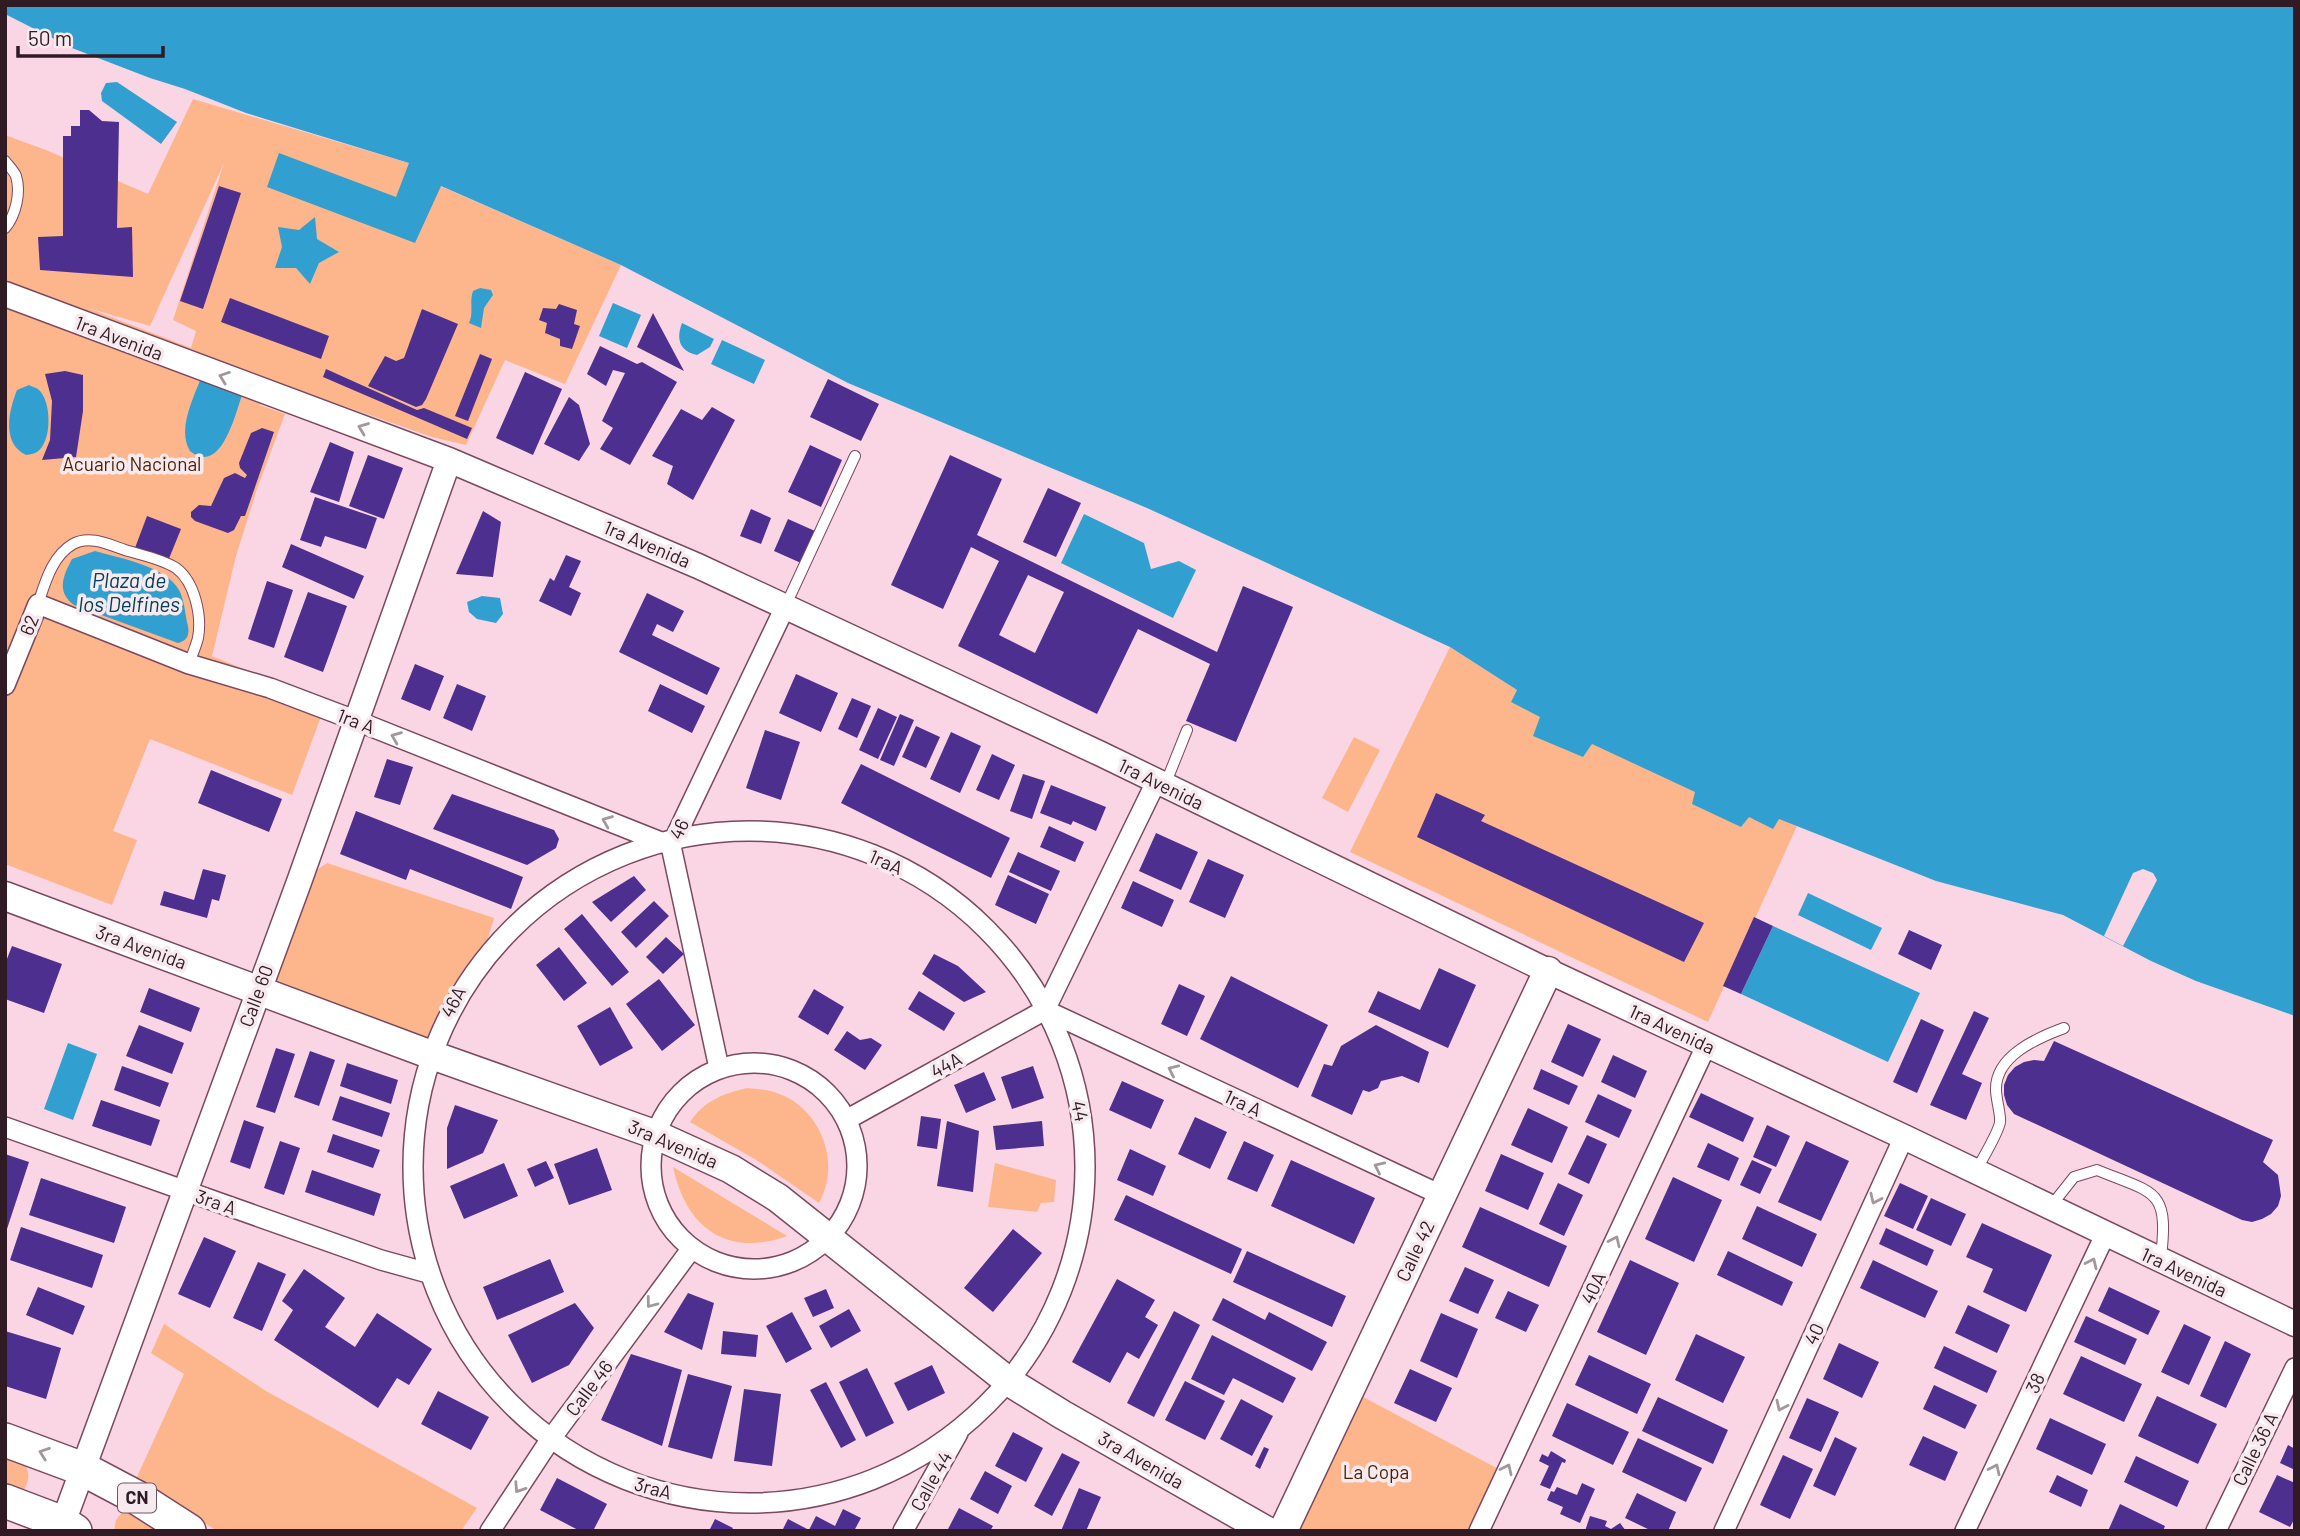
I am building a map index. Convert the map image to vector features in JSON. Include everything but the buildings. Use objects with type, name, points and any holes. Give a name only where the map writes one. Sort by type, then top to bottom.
[{"type":"highway","name":"CN","points":[[5,1440],[83,1469],[136,1497],[189,1531]]},
{"type":"highway","points":[[5,1501],[66,1528]]},
{"type":"main road","name":"3ra Avenida","points":[[5,896],[429,1054],[654,1134],[731,1169],[778,1198],[829,1237],[1008,1381],[1267,1531]]},
{"type":"main road","name":"Calle 42","points":[[1283,1531],[1548,971]]},
{"type":"street","name":"1ra Avenida","points":[[5,294],[449,460],[698,566],[2295,1325]]},
{"type":"street","name":"Calle 60","points":[[66,1528],[83,1469],[357,721],[449,460]]},
{"type":"street","name":"1ra A","points":[[38,604],[189,664],[270,688],[357,721],[671,846]]},
{"type":"street","name":"62","points":[[5,685],[38,604]]},
{"type":"street","name":"46","points":[[719,1068],[671,846],[785,607]]},
{"type":"street","points":[[1045,1010],[1160,784]]},
{"type":"street","name":"1raA","points":[[671,846],[758,831],[846,844],[926,880],[995,937],[1045,1010]]},
{"type":"street","name":"46A","points":[[428,1273],[416,1193],[418,1118],[429,1054],[447,1012],[472,968],[522,913],[567,881],[617,859],[671,846]]},
{"type":"street","name":"1ra A","points":[[1045,1010],[1441,1195]]},
{"type":"street","name":"44A","points":[[846,1119],[1045,1010]]},
{"type":"street","name":"44","points":[[959,1432],[1008,1381],[1046,1327],[1072,1267],[1086,1202],[1085,1136],[1072,1071],[1045,1010]]},
{"type":"street","name":"40A","points":[[1479,1531],[1707,1044]]},
{"type":"street","points":[[771,1063],[796,1071],[819,1085],[837,1104],[846,1119],[857,1154],[856,1182],[849,1209],[829,1237],[814,1251],[789,1264],[762,1270],[735,1268],[708,1259],[692,1248],[667,1223],[655,1197],[650,1171],[654,1134],[676,1097],[695,1080],[719,1068],[771,1063]]},
{"type":"street","name":"3ra A","points":[[5,1127],[380,1260],[428,1273]]},
{"type":"street","name":"40","points":[[1724,1531],[1903,1137]]},
{"type":"street","name":"38","points":[[1965,1531],[2105,1235]]},
{"type":"street","name":"Calle 46","points":[[490,1531],[550,1440],[692,1248]]},
{"type":"street","name":"3raA","points":[[428,1273],[447,1317],[475,1363],[509,1405],[550,1440],[620,1479],[633,1483],[698,1501],[779,1503],[858,1486],[959,1432]]},
{"type":"street","name":"Calle 36 A","points":[[2216,1531],[2295,1368]]},
{"type":"street","name":"Calle 44","points":[[903,1531],[959,1432]]},
{"type":"lane","points":[[5,161],[16,175],[17,194],[14,213],[5,228]]},
{"type":"lane","points":[[785,607],[855,456]]},
{"type":"lane","points":[[38,604],[50,571],[61,555],[71,545],[84,540],[98,541],[175,567],[190,586],[199,618],[198,638],[189,664]]},
{"type":"lane","points":[[1160,784],[1187,730]]},
{"type":"lane","points":[[1976,1172],[2000,1122],[1995,1086],[2003,1065],[2018,1051],[2064,1028]]},
{"type":"lane","points":[[2049,1207],[2074,1177],[2098,1170],[2151,1192],[2160,1204],[2164,1224],[2160,1261]]},
{"type":"green space","name":"Acuario Nacional","points":[[193,99],[409,163],[440,186],[621,265],[565,384],[505,360],[466,445],[432,437],[270,380],[260,405],[285,414],[236,556],[212,656],[326,703],[292,795],[150,739],[113,831],[137,840],[112,905],[5,864],[5,294],[20,300],[38,292],[5,282],[5,135],[148,194]],"holes":[[[224,163],[173,320],[196,331],[191,348],[88,308],[150,326]]]},
{"type":"green space","points":[[1450,647],[1517,690],[1797,826],[1708,1022],[1350,852]]},
{"type":"green space","points":[[1354,737],[1380,750],[1348,812],[1322,798]]},
{"type":"green space","points":[[327,863],[494,918],[484,952],[462,984],[429,1054],[258,989],[299,882]]},
{"type":"green space","points":[[747,1088],[771,1091],[790,1099],[804,1109],[815,1122],[827,1153],[828,1170],[826,1187],[819,1203],[758,1161],[690,1122],[714,1099]]},
{"type":"green space","points":[[995,1163],[1056,1180],[1054,1202],[1041,1203],[1037,1212],[988,1207]]},
{"type":"green space","points":[[673,1167],[787,1236],[765,1242],[745,1243],[728,1240],[712,1232],[688,1206]]},
{"type":"green space","points":[[164,1324],[266,1391],[477,1508],[461,1531],[217,1531],[136,1479],[184,1374],[151,1353]]},
{"type":"green space","name":"La Copa","points":[[1350,1390],[1506,1473],[1479,1531],[1283,1531]]},
{"type":"green space","points":[[5,1456],[24,1462],[28,1476],[23,1491],[5,1493]]},
{"type":"green space","points":[[123,1511],[136,1511],[166,1531],[114,1531],[116,1520]]},
{"type":"water","points":[[5,5],[2295,5],[2295,1016],[2196,981],[2063,915],[1936,881],[1779,819],[1773,829],[1749,817],[1741,827],[1692,804],[1695,792],[1592,744],[1583,757],[1533,736],[1540,717],[1511,702],[1517,690],[1450,647],[1147,508],[848,383],[621,265],[441,186],[415,243],[267,187],[279,153],[396,197],[409,163],[246,113],[72,48],[5,14]]},
{"type":"water","points":[[117,82],[177,122],[161,144],[102,101],[101,93],[106,83]]},
{"type":"water","points":[[315,217],[317,239],[339,252],[319,263],[310,284],[296,268],[275,268],[282,247],[278,227],[299,230]]},
{"type":"water","points":[[480,288],[491,290],[493,295],[484,308],[481,328],[469,323],[473,291]]},
{"type":"water","points":[[613,303],[641,315],[627,348],[599,336]]},
{"type":"water","points":[[682,323],[714,339],[710,347],[697,355],[686,351],[679,339]]},
{"type":"water","points":[[722,340],[765,360],[754,384],[711,364]]},
{"type":"water","points":[[201,378],[242,395],[225,440],[210,456],[201,457],[190,451],[185,434],[188,414]]},
{"type":"water","points":[[29,385],[38,389],[46,403],[48,431],[42,447],[36,453],[26,455],[13,443],[9,426],[17,390]]},
{"type":"water","points":[[1084,514],[1144,543],[1151,569],[1179,561],[1196,570],[1173,618],[1061,563]]},
{"type":"water","name":"Plaza de los Delfines","points":[[95,551],[141,564],[173,582],[182,597],[188,636],[178,643],[74,605],[68,600],[63,584],[72,559]]},
{"type":"water","points":[[482,596],[500,598],[503,614],[496,623],[477,619],[469,612],[467,602]]},
{"type":"water","points":[[1808,893],[1882,928],[1871,950],[1798,915]]},
{"type":"water","points":[[1773,926],[1920,993],[1888,1062],[1741,994]]},
{"type":"water","points":[[68,1043],[97,1054],[73,1120],[44,1109]]},
{"type":"pier","points":[[2143,869],[2153,873],[2157,880],[2123,946],[2104,936],[2133,873]]}]
